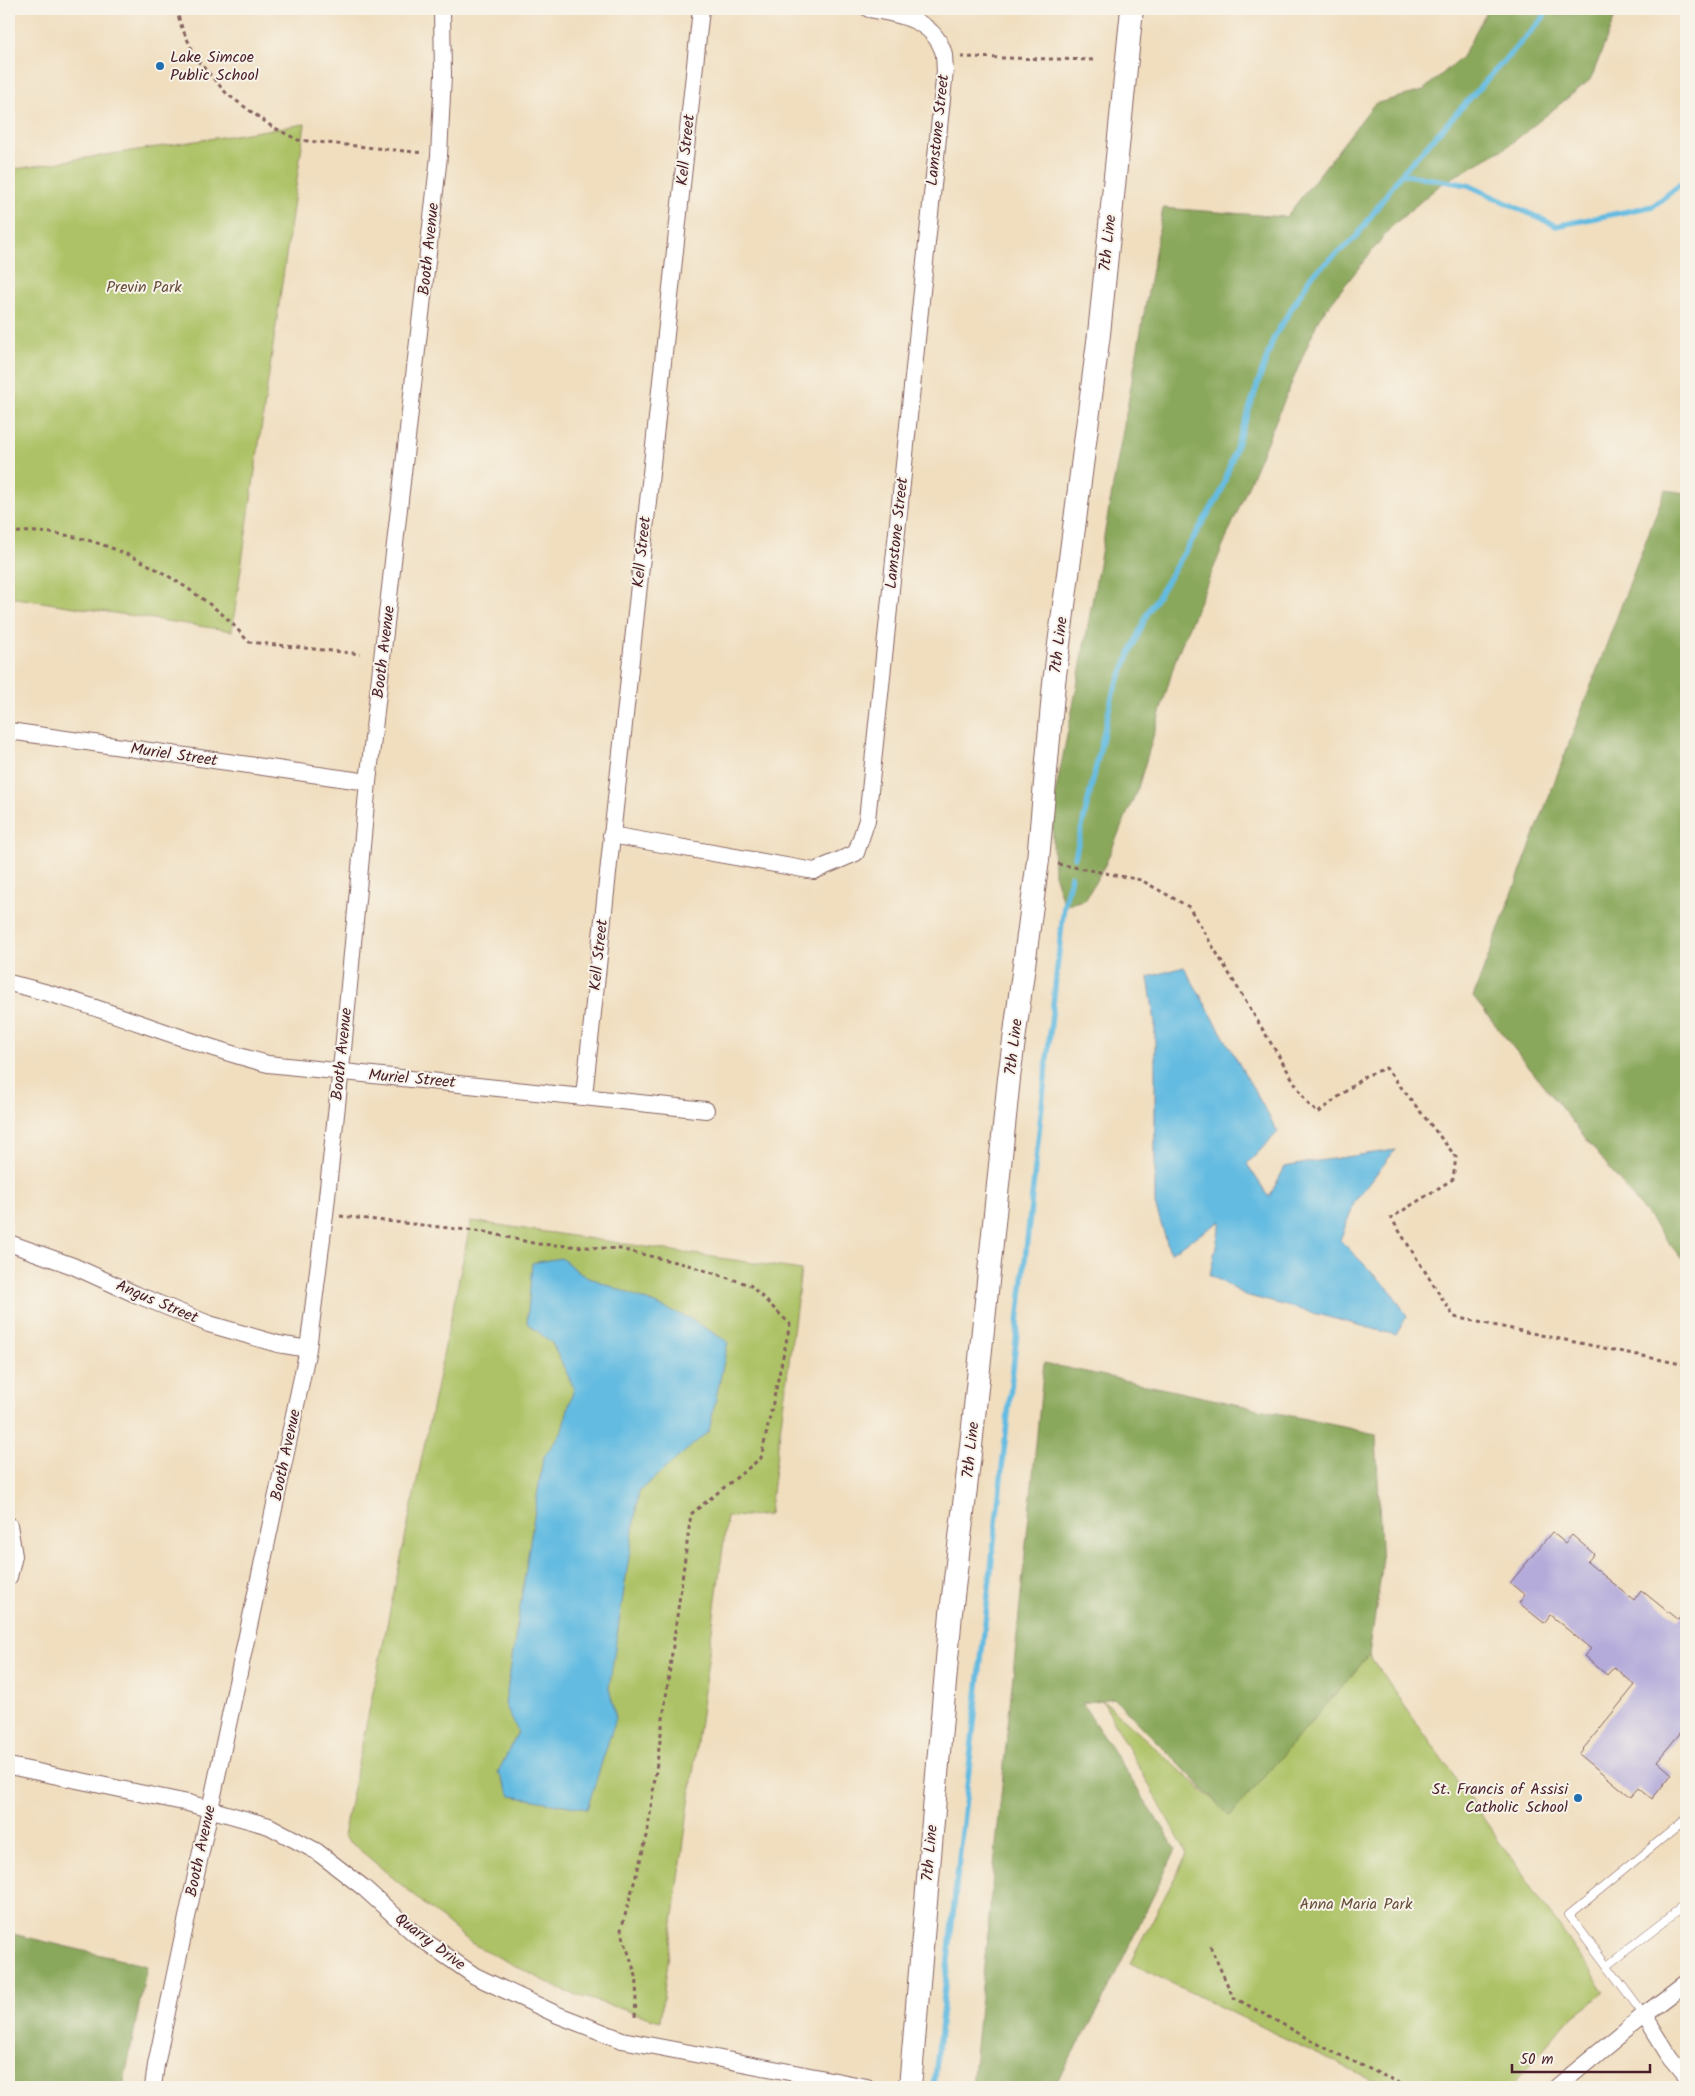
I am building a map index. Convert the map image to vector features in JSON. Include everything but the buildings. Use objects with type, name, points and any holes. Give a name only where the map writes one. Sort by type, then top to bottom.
[{"type":"street","name":"Booth Avenue","points":[[153,2087],[156,2065],[308,1349],[341,1073],[368,782],[439,156],[443,75],[442,9]]},
{"type":"street","name":"Kell Street","points":[[584,1096],[701,9]]},
{"type":"street","name":"Lamstone Street","points":[[611,835],[814,871],[856,853],[867,820],[945,70],[944,52],[934,34],[918,22],[898,14],[869,9]]},
{"type":"street","name":"7th Line","points":[[910,2087],[952,1613],[972,1446],[1009,1078],[1038,860],[1054,683],[1099,334],[1132,9]]},
{"type":"street","name":"Muriel Street","points":[[9,731],[368,782]]},
{"type":"street","name":"Muriel Street","points":[[9,983],[52,993],[231,1055],[268,1064],[706,1110]]},
{"type":"street","name":"Angus Street","points":[[9,1243],[73,1266],[209,1324],[278,1344],[308,1349]]},
{"type":"street","points":[[9,1526],[14,1556],[9,1577]]},
{"type":"street","name":"Quarry Drive","points":[[9,1766],[188,1803],[269,1826],[316,1851],[364,1888],[416,1935],[475,1976],[558,2015],[622,2040],[867,2087]]},
{"type":"street","points":[[1557,2087],[1686,1983]]},
{"type":"street","points":[[1644,2015],[1670,2058],[1686,2076]]},
{"type":"lane","points":[[1644,2015],[1569,1915],[1686,1819]]},
{"type":"lane","points":[[1607,1965],[1686,1904]]},
{"type":"path","points":[[176,9],[182,28],[197,60],[227,94],[271,126],[298,140],[424,153]]},
{"type":"path","points":[[960,57],[1097,60]]},
{"type":"path","points":[[9,533],[26,531],[64,536],[111,547],[152,565],[223,615],[249,642],[360,654]]},
{"type":"path","points":[[1038,860],[1141,880],[1189,907],[1307,1103],[1318,1114],[1365,1076],[1386,1068],[1456,1157],[1453,1180],[1391,1218],[1454,1318],[1686,1365]]},
{"type":"path","points":[[339,1216],[485,1232],[537,1244],[620,1249],[688,1265],[750,1285],[790,1324],[761,1458],[691,1514],[647,1836],[621,1930],[637,1979],[635,2017]]},
{"type":"path","points":[[1210,1946],[1233,1997],[1331,2051],[1408,2087]]},
{"type":"green space","points":[[1488,9],[1618,9],[1591,79],[1507,147],[1441,184],[1391,227],[1319,318],[1177,655],[1138,788],[1105,865],[1085,900],[1064,905],[1054,874],[1052,810],[1077,686],[1163,208],[1286,217],[1374,104],[1422,91],[1462,57]]},
{"type":"green space","name":"Previn Park","points":[[305,124],[232,631],[9,597],[9,170]]},
{"type":"green space","points":[[1665,490],[1686,493],[1686,1261],[1681,1258],[1473,997]]},
{"type":"green space","points":[[471,1221],[801,1270],[769,1515],[727,1517],[660,2021],[564,1991],[471,1943],[343,1836]]},
{"type":"green space","points":[[1044,1363],[1376,1434],[1382,1568],[1369,1655],[1230,1816],[1114,1698],[1082,1703],[1176,1849],[1096,2014],[1053,2087],[972,2087]]},
{"type":"green space","name":"Anna Maria Park","points":[[1369,1655],[1605,1992],[1568,2020],[1511,2087],[1385,2087],[1130,1963],[1187,1854],[1102,1700],[1230,1815]]},
{"type":"green space","points":[[9,1933],[147,1966],[123,2087],[9,2087]]},
{"type":"water","points":[[1184,967],[1278,1132],[1247,1164],[1269,1197],[1285,1167],[1395,1150],[1355,1201],[1340,1240],[1391,1291],[1407,1316],[1396,1335],[1245,1295],[1210,1275],[1221,1221],[1170,1253],[1155,1204],[1155,1022],[1148,977]]},
{"type":"water","points":[[561,1258],[581,1274],[689,1318],[728,1342],[709,1431],[639,1491],[609,1688],[616,1718],[587,1809],[511,1796],[498,1772],[518,1732],[505,1704],[543,1458],[561,1433],[574,1388],[552,1343],[527,1323],[532,1263]]},
{"type":"waterway","points":[[1075,857],[1113,693],[1147,614],[1220,494],[1274,337],[1312,275],[1356,237],[1401,174],[1543,18],[1547,9]]},
{"type":"waterway","points":[[1401,174],[1468,185],[1556,226],[1653,206],[1686,180]]},
{"type":"waterway","points":[[934,2087],[1064,905],[1071,876]]},
{"type":"place","name":"Lake Simcoe Public School","points":[[160,66]]},
{"type":"place","name":"St. Francis of Assisi Catholic School","points":[[1578,1798]]}]
